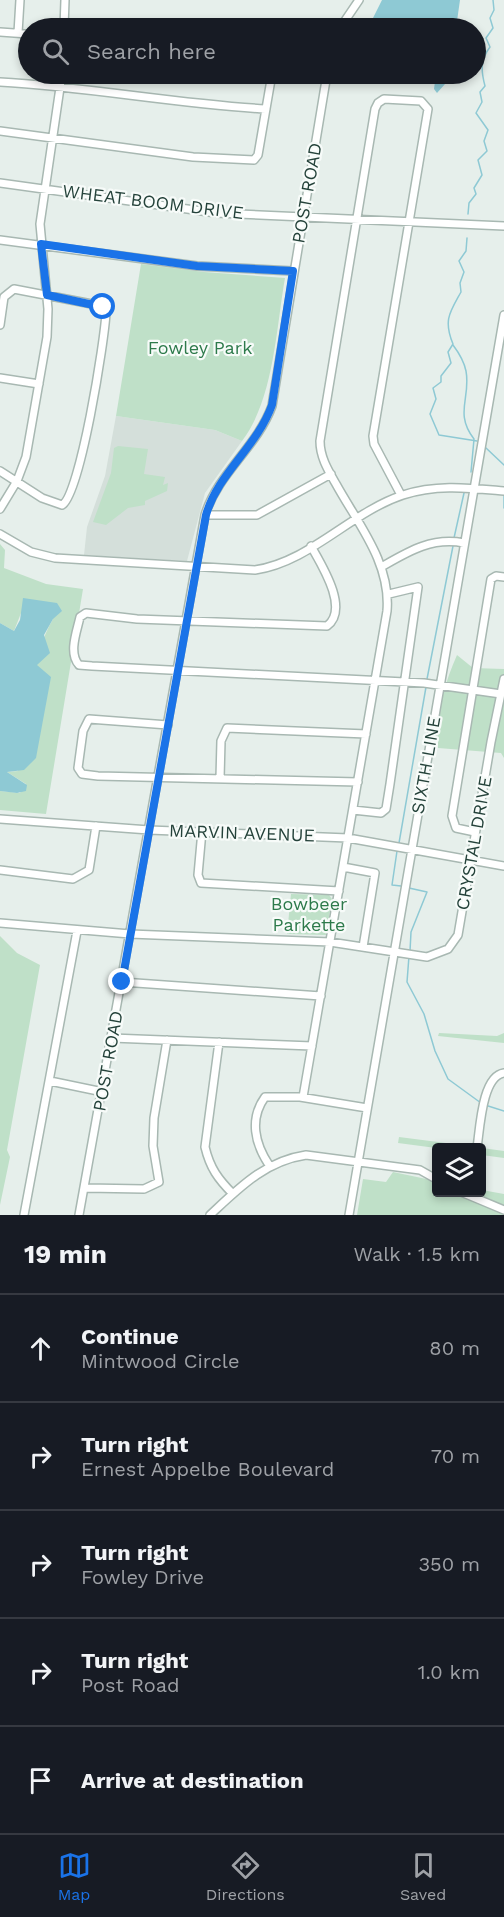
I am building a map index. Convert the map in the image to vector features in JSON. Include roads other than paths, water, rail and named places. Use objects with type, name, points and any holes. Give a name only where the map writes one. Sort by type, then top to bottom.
[{"type":"street","points":[[19,18],[20,0]]},
{"type":"street","points":[[64,18],[65,0]]},
{"type":"street","points":[[347,18],[359,0]]},
{"type":"street","points":[[0,32],[18,33]]},
{"type":"street","points":[[0,82],[18,83]]},
{"type":"street","points":[[35,84],[206,105],[266,109]]},
{"type":"street","points":[[0,131],[52,136],[193,157],[250,161],[258,155],[270,84]]},
{"type":"street","name":"POST ROAD","points":[[79,1215],[86,1188],[206,515],[214,492],[266,423],[273,397],[325,84]]},
{"type":"street","points":[[0,509],[17,481],[28,449],[48,328],[41,244],[43,189],[60,86]]},
{"type":"street","points":[[303,1097],[388,594],[383,566],[331,474],[321,452],[320,435],[376,105],[384,99],[419,101],[426,104],[428,112],[373,436],[376,449],[401,495]]},
{"type":"street","name":"WHEAT BOOM DRIVE","points":[[0,183],[190,211],[485,225]]},
{"type":"street","points":[[0,240],[197,266],[293,271]]},
{"type":"street","points":[[0,325],[4,297],[9,291],[15,289],[102,306],[105,310],[105,324],[81,464],[69,499],[64,505],[59,505],[0,471]]},
{"type":"street","name":"SIXTH LINE","points":[[349,1215],[504,315]]},
{"type":"street","points":[[0,378],[39,384]]},
{"type":"street","points":[[206,515],[257,515],[331,474]]},
{"type":"street","points":[[0,534],[31,552],[55,558],[195,568],[260,569],[283,562],[401,495],[440,487],[502,491]]},
{"type":"street","points":[[383,566],[417,546],[450,540],[464,543]]},
{"type":"street","points":[[311,546],[334,594],[334,617],[327,626],[186,621],[86,613],[80,617],[74,658],[79,665],[440,684],[501,694]]},
{"type":"street","points":[[475,832],[456,828],[452,820],[491,579],[496,576],[504,577]]},
{"type":"street","points":[[353,810],[381,813],[386,809],[418,587],[388,594]]},
{"type":"street","name":"CRYSTAL DRIVE","points":[[0,923],[77,931],[330,942],[427,957],[448,949],[458,935],[504,679]]},
{"type":"street","points":[[168,725],[89,719],[83,731],[78,768],[82,774],[358,782]]},
{"type":"street","points":[[220,778],[221,741],[227,728],[366,734]]},
{"type":"street","name":"MARVIN AVENUE","points":[[0,819],[149,830],[348,838],[504,866]]},
{"type":"street","points":[[0,870],[72,879],[80,877],[88,870],[96,826]]},
{"type":"street","points":[[202,831],[198,875],[201,883],[339,891]]},
{"type":"street","points":[[343,867],[375,873],[363,947]]},
{"type":"street","points":[[24,1215],[77,931]]},
{"type":"street","points":[[122,982],[321,996]]},
{"type":"street","points":[[112,1038],[312,1046]]},
{"type":"street","points":[[86,1188],[144,1189],[159,1182],[153,1146],[154,1118],[167,1040]]},
{"type":"street","points":[[219,1042],[205,1147],[209,1164],[217,1178],[233,1194]]},
{"type":"street","points":[[478,1143],[489,1082],[497,1074],[504,1073]]},
{"type":"street","points":[[50,1081],[103,1092]]},
{"type":"street","points":[[269,1165],[255,1136],[263,1100],[268,1096],[303,1097],[367,1108]]},
{"type":"street","points":[[210,1215],[269,1165],[306,1155],[420,1170],[432,1177]]},
{"type":"street","points":[[476,1197],[504,1209]]},
{"type":"water","points":[[382,0],[460,0],[457,18],[373,18]]},
{"type":"water","points":[[435,84],[445,84],[437,93],[434,89]]},
{"type":"water","points":[[23,598],[57,603],[62,611],[53,619],[44,635],[50,653],[37,665],[51,677],[36,758],[24,770],[7,772],[27,785],[26,791],[17,793],[0,791],[0,623],[14,631],[20,620]]},
{"type":"waterway","points":[[486,38],[493,28],[490,18],[494,10],[493,0]]},
{"type":"waterway","points":[[486,38],[490,47],[486,53]]},
{"type":"waterway","points":[[468,214],[469,203],[476,194],[474,188],[482,175],[478,160],[487,151],[484,141],[488,130],[476,113],[482,102],[480,92],[485,84]]},
{"type":"waterway","points":[[467,238],[466,251],[459,261],[464,272],[460,283],[461,292],[448,322],[453,344],[448,352],[451,363],[441,376],[441,382],[433,388],[436,399],[430,414],[439,435],[477,441]]},
{"type":"waterway","points":[[453,345],[466,371],[467,389],[464,413],[468,430],[474,439],[471,472]]},
{"type":"waterway","points":[[486,448],[504,465]]},
{"type":"waterway","points":[[454,538],[464,493]]},
{"type":"waterway","points":[[504,495],[504,508]]},
{"type":"waterway","points":[[427,679],[453,546]]},
{"type":"waterway","points":[[399,843],[426,687]]},
{"type":"waterway","points":[[397,851],[392,885],[401,886]]},
{"type":"waterway","points":[[409,888],[427,892],[411,932],[410,951]]},
{"type":"waterway","points":[[409,956],[407,982],[424,1014],[435,1051],[448,1079],[481,1103]]},
{"type":"waterway","points":[[485,1105],[504,1111]]},
{"type":"park label","name":"Fowley Park","points":[[200,348]]},
{"type":"park label","name":"Bowbeer Parkette","points":[[309,914]]}]
